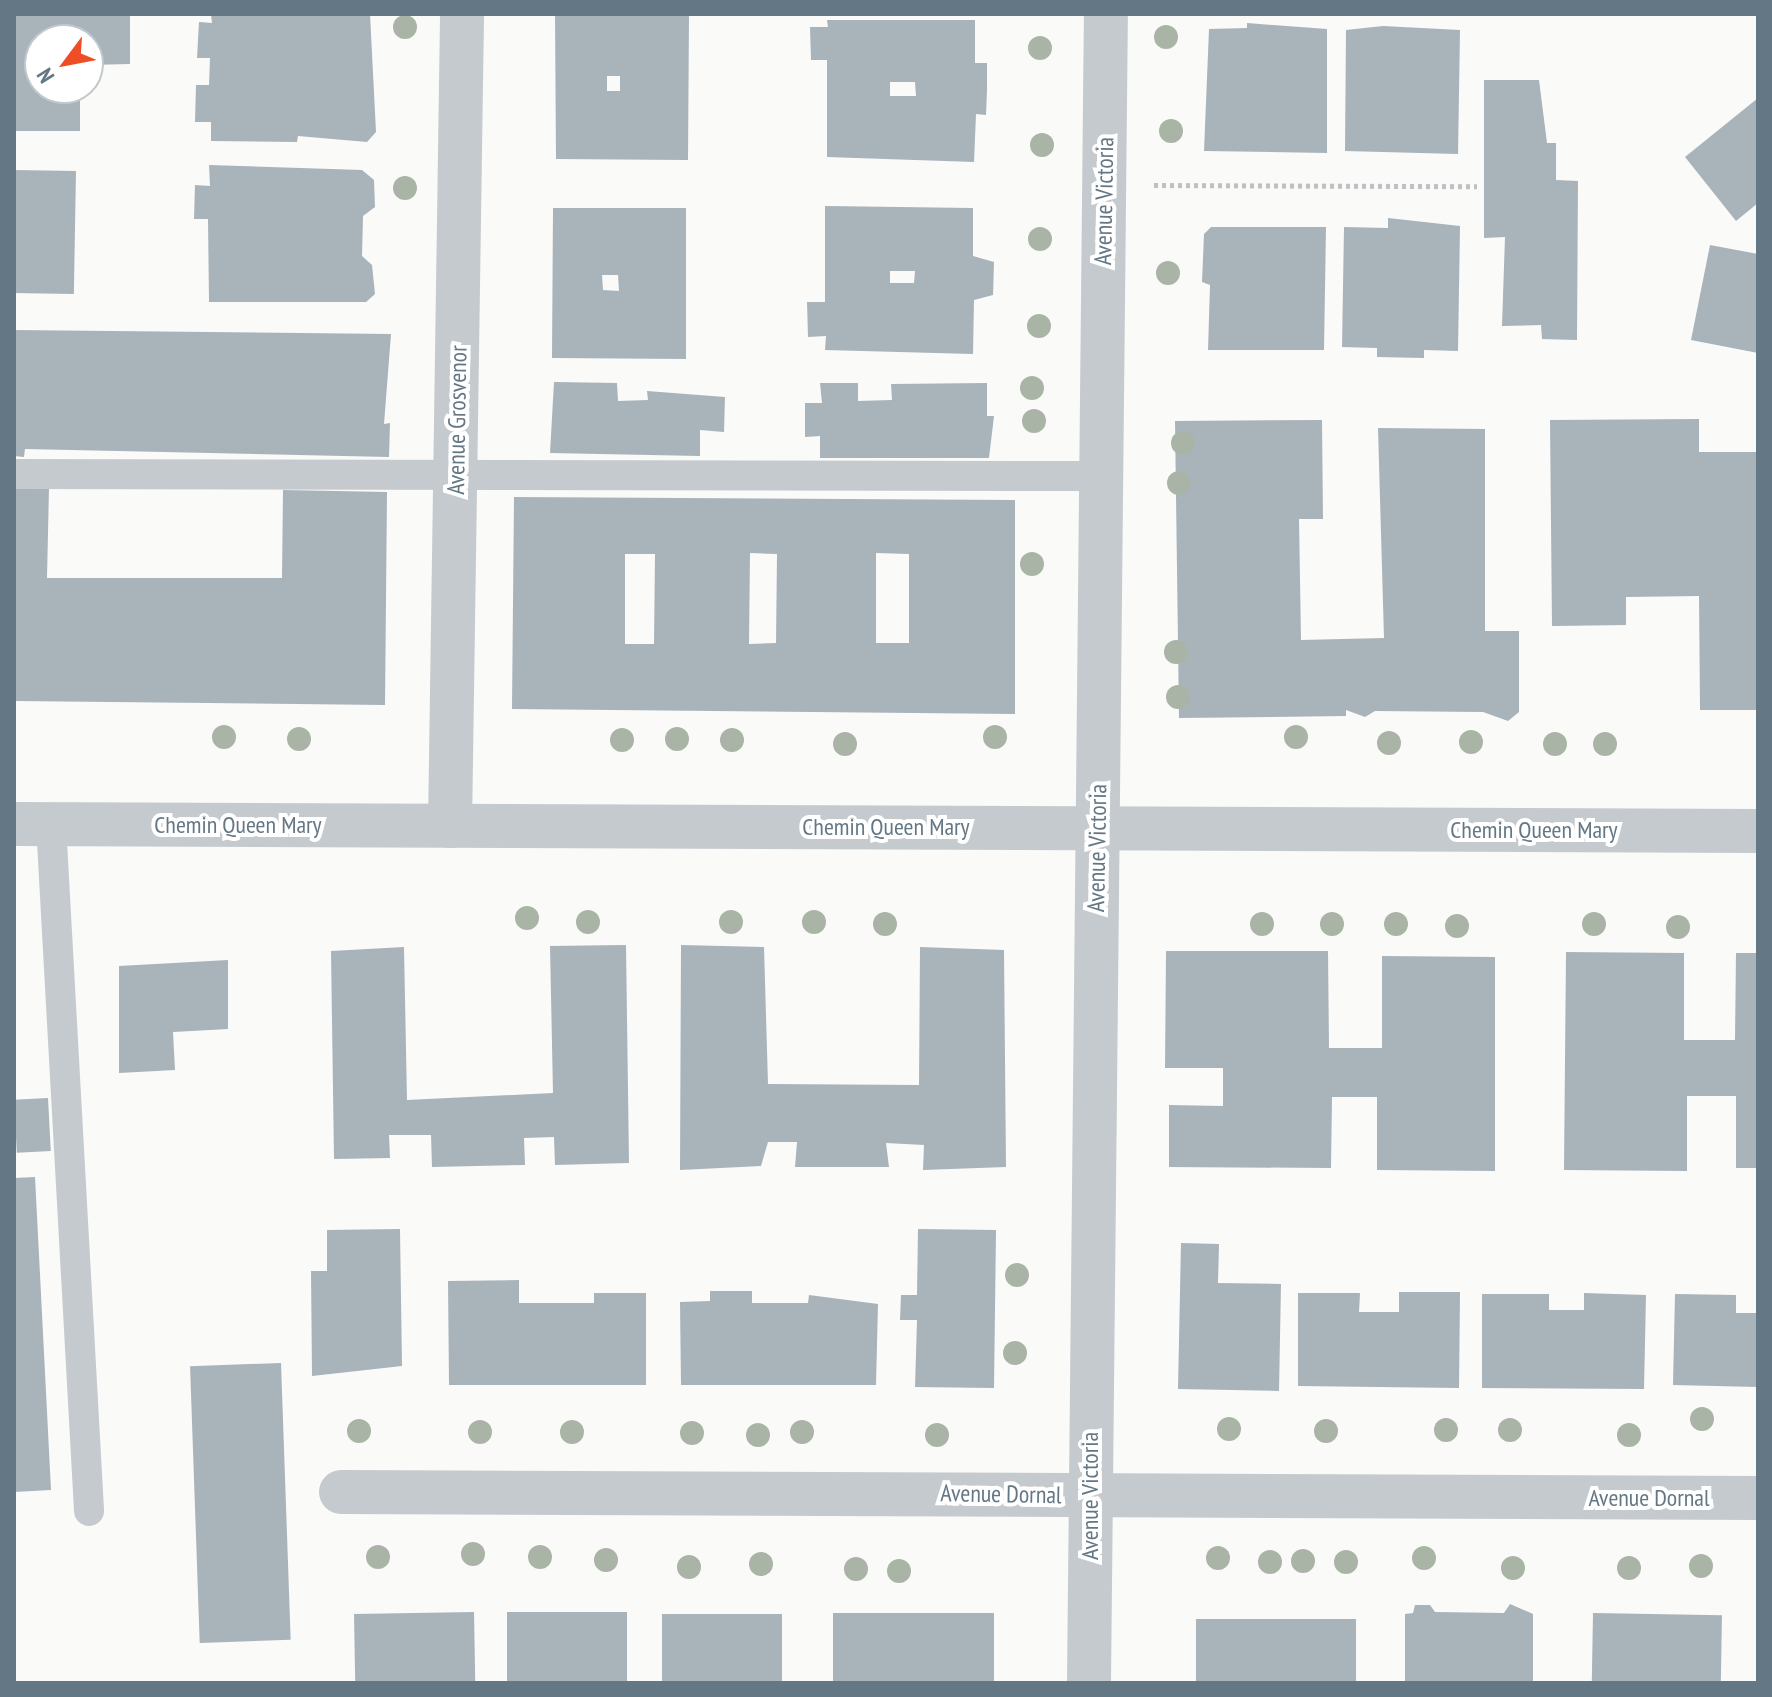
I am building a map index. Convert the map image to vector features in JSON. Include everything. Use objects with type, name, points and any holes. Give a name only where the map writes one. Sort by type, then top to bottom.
[{"type":"street","name":"Avenue Grosvenor","points":[[450,826],[462,14]]},
{"type":"street","name":"Avenue Victoria","points":[[1089,1683],[1106,14]]},
{"type":"street","name":"Chemin Queen Mary","points":[[32,824],[1758,831]]},
{"type":"street","name":"Avenue Dornal","points":[[341,1492],[1758,1498]]},
{"type":"lane","points":[[14,474],[1101,476]]},
{"type":"lane","points":[[32,824],[89,1511]]},
{"type":"path","points":[[1153,185],[1477,186]]},
{"type":"building","points":[[14,14],[130,14],[130,64],[104,65],[104,24],[24,24],[24,104],[80,104],[80,131],[14,131]]},
{"type":"building","points":[[211,14],[370,14],[376,132],[367,142],[298,136],[297,142],[211,141],[211,122],[195,122],[196,85],[209,85],[210,58],[197,58],[199,22],[212,23]]},
{"type":"building","points":[[555,14],[689,14],[688,160],[556,159]],"holes":[[[607,76],[620,76],[620,91],[607,91]]]},
{"type":"building","points":[[827,20],[975,20],[975,63],[987,63],[987,90],[986,115],[976,114],[974,162],[827,157],[827,60],[811,60],[810,27],[828,27]],"holes":[[[890,82],[915,82],[916,96],[890,96]]]},
{"type":"building","points":[[1247,23],[1327,29],[1327,153],[1204,151],[1209,29],[1247,28]]},
{"type":"building","points":[[1383,26],[1460,30],[1458,154],[1345,151],[1346,30]]},
{"type":"building","points":[[1484,80],[1539,80],[1547,143],[1556,143],[1556,180],[1578,181],[1577,340],[1542,339],[1541,325],[1502,326],[1505,237],[1484,238]]},
{"type":"building","points":[[1758,98],[1758,203],[1736,221],[1685,157]]},
{"type":"building","points":[[209,165],[362,170],[374,180],[375,207],[363,216],[362,256],[372,265],[375,294],[366,302],[209,302],[208,219],[194,219],[195,185],[210,186]]},
{"type":"building","points":[[14,170],[76,171],[74,294],[14,293]]},
{"type":"building","points":[[825,206],[973,208],[973,256],[994,262],[993,295],[974,300],[973,354],[825,350],[826,336],[808,337],[807,302],[825,302]],"holes":[[[890,271],[915,271],[914,283],[890,283]]]},
{"type":"building","points":[[553,208],[686,208],[686,359],[552,358]],"holes":[[[602,275],[618,275],[619,291],[603,290]]]},
{"type":"building","points":[[1388,218],[1460,226],[1458,351],[1424,350],[1424,358],[1377,357],[1377,348],[1342,347],[1344,227],[1388,228]]},
{"type":"building","points":[[1211,227],[1326,227],[1324,350],[1208,350],[1210,285],[1202,282],[1204,234]]},
{"type":"building","points":[[1710,245],[1758,254],[1758,353],[1691,340]]},
{"type":"building","points":[[14,330],[391,334],[384,424],[390,423],[389,457],[25,449],[24,457],[14,456]]},
{"type":"building","points":[[554,382],[617,383],[618,401],[648,400],[647,391],[725,397],[724,432],[700,430],[700,456],[550,453]]},
{"type":"building","points":[[820,383],[858,383],[858,401],[892,400],[891,384],[987,383],[987,416],[994,416],[989,458],[820,458],[820,436],[805,437],[805,403],[822,403]]},
{"type":"building","points":[[1699,419],[1699,452],[1758,452],[1758,710],[1700,710],[1699,596],[1626,597],[1626,625],[1552,626],[1550,420]]},
{"type":"building","points":[[1322,420],[1323,519],[1299,519],[1301,640],[1384,638],[1378,428],[1485,429],[1485,631],[1519,631],[1519,712],[1508,721],[1483,712],[1375,711],[1365,717],[1346,710],[1346,716],[1179,718],[1175,421]]},
{"type":"building","points":[[14,488],[49,488],[47,578],[282,578],[283,490],[387,492],[385,705],[14,701]]},
{"type":"building","points":[[514,497],[1015,500],[1015,714],[512,709]],"holes":[[[750,553],[777,554],[776,643],[749,644]],[[876,553],[909,554],[909,643],[876,643]],[[625,554],[655,554],[654,644],[625,644]]]},
{"type":"building","points":[[626,945],[629,1163],[555,1165],[554,1137],[524,1138],[525,1165],[432,1167],[431,1135],[389,1135],[390,1158],[334,1159],[331,951],[404,947],[407,1100],[553,1093],[550,946]]},
{"type":"building","points":[[681,945],[764,947],[768,1084],[919,1085],[920,947],[1004,950],[1006,1167],[923,1170],[924,1145],[886,1143],[889,1167],[795,1167],[797,1142],[768,1142],[761,1166],[680,1170]]},
{"type":"building","points":[[1166,951],[1328,951],[1329,1048],[1382,1048],[1382,956],[1495,957],[1495,1171],[1377,1170],[1377,1097],[1332,1097],[1331,1168],[1169,1167],[1169,1105],[1223,1106],[1223,1068],[1165,1068]]},
{"type":"building","points":[[1566,952],[1684,953],[1684,1040],[1735,1040],[1736,953],[1758,953],[1758,1168],[1736,1168],[1736,1096],[1687,1096],[1687,1171],[1564,1170]]},
{"type":"building","points":[[228,960],[228,1029],[173,1032],[175,1070],[119,1073],[119,966]]},
{"type":"building","points":[[48,1098],[51,1151],[17,1153],[14,1100]]},
{"type":"building","points":[[35,1177],[51,1490],[14,1492],[14,1178]]},
{"type":"building","points":[[400,1229],[402,1366],[312,1376],[311,1271],[327,1271],[327,1230]]},
{"type":"building","points":[[918,1229],[996,1230],[994,1388],[915,1387],[917,1320],[900,1320],[901,1295],[917,1295]]},
{"type":"building","points":[[1181,1243],[1219,1244],[1218,1283],[1281,1284],[1279,1391],[1178,1389]]},
{"type":"building","points":[[519,1280],[519,1303],[594,1303],[594,1293],[646,1293],[646,1385],[449,1385],[448,1281]]},
{"type":"building","points":[[710,1291],[752,1291],[752,1303],[808,1303],[809,1295],[878,1304],[876,1385],[681,1385],[680,1302],[710,1301]]},
{"type":"building","points":[[1399,1292],[1460,1292],[1459,1388],[1298,1386],[1298,1293],[1360,1293],[1359,1312],[1399,1312]]},
{"type":"building","points":[[1584,1293],[1646,1295],[1644,1389],[1482,1388],[1482,1294],[1549,1294],[1549,1310],[1584,1310]]},
{"type":"building","points":[[1675,1294],[1736,1295],[1736,1313],[1758,1313],[1758,1387],[1673,1385]]},
{"type":"building","points":[[281,1363],[291,1640],[200,1643],[190,1366]]},
{"type":"building","points":[[1510,1604],[1533,1614],[1533,1683],[1405,1683],[1405,1614],[1413,1613],[1415,1605],[1430,1605],[1435,1612],[1504,1613]]},
{"type":"building","points":[[474,1612],[475,1683],[355,1683],[354,1614]]},
{"type":"building","points":[[507,1612],[627,1612],[627,1683],[507,1683]]},
{"type":"building","points":[[833,1613],[994,1613],[994,1683],[833,1683]]},
{"type":"building","points":[[1593,1613],[1722,1615],[1721,1683],[1592,1683]]},
{"type":"building","points":[[662,1614],[782,1614],[782,1683],[662,1683]]},
{"type":"building","points":[[1196,1619],[1356,1619],[1356,1683],[1196,1683]]}]
